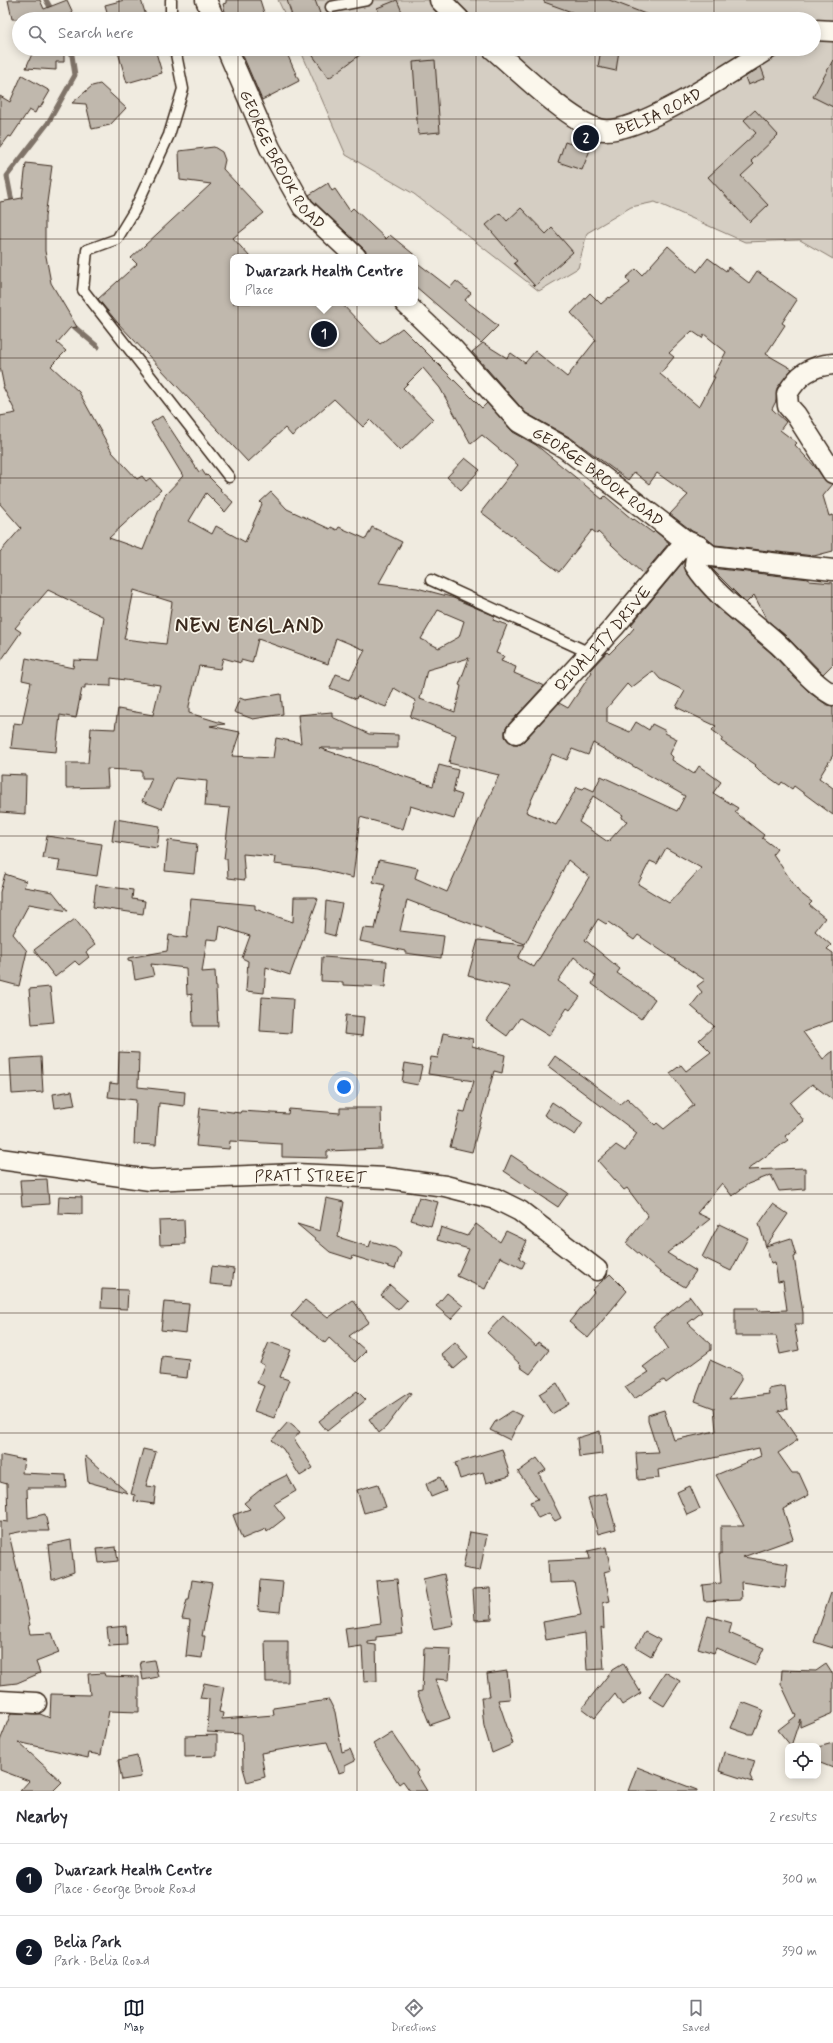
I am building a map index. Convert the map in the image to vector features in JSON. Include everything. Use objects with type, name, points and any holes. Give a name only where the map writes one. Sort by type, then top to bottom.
[{"type":"street","points":[[206,0],[211,12]]},
{"type":"street","points":[[440,0],[452,12]]},
{"type":"street","points":[[821,30],[833,31]]},
{"type":"street","name":"GEORGE BROOK ROAD","points":[[230,56],[270,148],[303,207],[353,254]]},
{"type":"street","name":"BELIA ROAD","points":[[500,56],[568,112],[597,129],[606,131],[617,130],[668,110],[757,56]]},
{"type":"street","name":"GEORGE BROOK ROAD","points":[[408,306],[453,349],[519,422],[565,448],[692,544],[711,556],[833,570]]},
{"type":"street","points":[[833,364],[808,371],[798,377],[786,394],[788,406],[796,415],[833,473]]},
{"type":"street","points":[[692,544],[695,565],[704,579],[779,645],[820,688],[833,695]]},
{"type":"street","name":"QIUALITY DRIVE","points":[[516,733],[692,544]]},
{"type":"street","name":"PRATT STREET","points":[[0,1159],[150,1180],[295,1174],[387,1178],[446,1186],[496,1199],[520,1211],[596,1270]]},
{"type":"street","points":[[0,1701],[36,1703]]},
{"type":"lane","points":[[171,0],[171,12]]},
{"type":"lane","points":[[331,7],[366,0]]},
{"type":"lane","points":[[176,56],[183,89],[169,135],[134,211],[116,239],[87,250],[83,290],[229,477]]},
{"type":"lane","points":[[431,580],[590,652]]},
{"type":"shaded area","points":[[278,0],[833,0],[833,259],[800,240],[745,242],[655,202],[631,207],[587,233],[578,268],[539,291],[414,194],[346,155],[303,56],[821,56],[821,12],[284,12]]},
{"type":"building","points":[[8,0],[40,0],[44,9],[67,0],[73,12],[12,12],[12,19]]},
{"type":"building","points":[[124,0],[141,0],[145,12],[107,12],[105,5]]},
{"type":"building","points":[[226,0],[260,0],[264,12],[225,12],[223,4],[226,3]]},
{"type":"building","points":[[287,0],[315,0],[319,12],[291,12]]},
{"type":"building","points":[[397,0],[402,12],[379,12],[377,8]]},
{"type":"building","points":[[544,0],[609,0],[640,12],[572,12],[544,2]]},
{"type":"building","points":[[31,56],[64,56],[64,62],[56,62],[56,70],[26,68]]},
{"type":"building","points":[[119,56],[157,56],[162,73],[127,83]]},
{"type":"building","points":[[243,56],[288,56],[299,81],[262,100]]},
{"type":"building","points":[[313,56],[359,56],[329,78]]},
{"type":"building","points":[[600,56],[618,56],[616,71],[598,67]]},
{"type":"building","points":[[435,60],[440,132],[418,134],[413,62]]},
{"type":"building","points":[[833,60],[833,107],[813,97]]},
{"type":"building","points":[[761,67],[765,78],[748,85],[745,77]]},
{"type":"building","points":[[22,75],[50,91],[40,108],[38,107],[35,113],[29,110],[11,137],[9,136],[0,148],[0,96],[10,102]]},
{"type":"building","points":[[100,84],[126,108],[110,125],[92,129],[86,104],[72,103],[92,86]]},
{"type":"building","points":[[755,110],[778,135],[751,161],[754,164],[741,176],[768,205],[750,222],[708,177],[756,133],[744,120]]},
{"type":"building","points":[[565,142],[590,150],[582,170],[558,162]]},
{"type":"building","points":[[214,147],[222,152],[225,160],[223,169],[264,213],[233,238],[247,254],[230,254],[230,306],[344,306],[380,344],[402,328],[482,408],[487,403],[513,432],[536,445],[602,499],[605,496],[633,520],[634,519],[653,533],[655,531],[669,543],[643,574],[598,532],[597,534],[592,530],[559,572],[481,512],[518,465],[482,435],[471,444],[440,388],[423,368],[403,388],[433,419],[400,451],[370,420],[363,427],[334,399],[292,436],[285,428],[248,462],[117,322],[98,299],[137,264],[131,258],[211,184],[180,180],[179,151]]},
{"type":"building","points":[[26,163],[52,166],[45,217],[45,251],[51,283],[77,327],[70,328],[57,343],[66,351],[51,366],[79,392],[112,452],[137,479],[142,476],[146,481],[150,478],[161,490],[109,538],[143,550],[165,495],[183,476],[151,423],[162,416],[199,472],[202,470],[206,476],[207,475],[233,502],[225,512],[206,493],[189,521],[212,534],[216,526],[245,542],[262,504],[260,502],[271,492],[287,509],[330,529],[331,527],[337,530],[339,527],[366,539],[372,527],[402,542],[379,583],[417,588],[451,597],[495,616],[493,620],[507,625],[496,653],[504,656],[501,661],[516,667],[514,673],[544,686],[507,726],[505,737],[513,744],[519,744],[524,741],[559,703],[568,708],[592,672],[590,670],[607,652],[609,654],[629,634],[634,628],[631,625],[684,561],[686,572],[715,606],[771,653],[810,693],[827,705],[833,706],[833,755],[819,778],[833,788],[833,815],[794,786],[792,789],[782,782],[780,785],[760,771],[755,766],[756,765],[721,741],[723,738],[712,730],[716,726],[676,707],[685,691],[660,679],[653,671],[631,688],[627,684],[607,708],[607,722],[630,732],[636,722],[649,730],[652,724],[666,731],[665,733],[677,739],[670,754],[673,757],[672,760],[694,774],[699,766],[721,782],[713,793],[738,808],[735,812],[764,835],[762,838],[777,849],[773,854],[799,892],[812,902],[809,905],[825,918],[815,931],[831,945],[827,949],[833,953],[833,1021],[803,1032],[823,1059],[833,1051],[833,1100],[812,1084],[790,1103],[804,1121],[785,1136],[788,1140],[747,1170],[805,1168],[805,1189],[779,1191],[771,1175],[748,1184],[732,1196],[722,1183],[697,1213],[710,1219],[667,1253],[696,1271],[685,1287],[660,1272],[626,1243],[648,1216],[627,1188],[624,1190],[598,1161],[616,1145],[625,1151],[637,1133],[548,1066],[555,1056],[620,1104],[627,1098],[655,1125],[657,1123],[664,1129],[694,1105],[670,1073],[681,1065],[686,1071],[711,1052],[699,1040],[714,1026],[691,1006],[702,992],[697,986],[705,980],[638,935],[634,940],[608,922],[606,924],[598,919],[585,940],[620,969],[617,973],[655,999],[641,1019],[592,984],[596,976],[574,957],[558,981],[580,997],[570,1010],[567,1008],[549,1036],[520,1018],[507,1036],[486,1021],[510,987],[468,976],[478,940],[525,945],[518,958],[534,967],[589,877],[568,860],[525,944],[407,900],[400,931],[444,936],[441,958],[405,953],[405,951],[360,941],[363,928],[375,929],[385,885],[373,882],[379,860],[418,868],[415,878],[447,892],[499,775],[449,763],[456,735],[410,717],[416,701],[394,688],[386,707],[357,696],[356,699],[330,688],[336,674],[350,679],[365,650],[336,638],[328,664],[258,639],[252,663],[241,660],[241,663],[223,658],[220,669],[199,666],[189,706],[189,713],[225,724],[210,726],[240,732],[232,756],[273,758],[276,738],[301,743],[298,715],[332,712],[332,717],[369,734],[398,735],[398,748],[319,748],[433,786],[439,765],[458,770],[453,792],[462,795],[454,819],[410,806],[403,829],[360,817],[353,878],[318,869],[274,864],[275,857],[243,854],[245,880],[228,878],[227,859],[224,859],[230,808],[205,806],[207,781],[175,778],[162,809],[142,801],[152,778],[142,778],[142,771],[107,769],[108,787],[66,788],[66,763],[88,763],[91,728],[115,729],[118,709],[153,715],[160,685],[111,678],[111,686],[85,685],[85,688],[82,688],[76,718],[60,715],[56,752],[11,748],[14,723],[22,724],[31,682],[22,680],[26,658],[73,668],[74,660],[98,661],[104,617],[48,590],[15,628],[21,632],[0,662],[0,552],[21,528],[0,504],[0,416],[16,413],[3,387],[0,367],[0,202],[22,198]],"holes":[[[134,590],[172,602],[166,644],[124,639]],[[438,610],[464,621],[459,637],[439,648],[421,639]],[[469,658],[459,685],[461,686],[455,712],[420,699],[427,670]],[[593,743],[685,796],[677,811],[601,776],[594,791],[585,787],[583,789],[577,787],[556,825],[526,812],[552,754],[567,760],[572,749],[588,755]],[[593,796],[623,815],[621,818],[627,821],[608,842],[579,822]],[[666,848],[701,868],[669,903],[638,884],[650,861],[657,864]]]},
{"type":"building","points":[[328,183],[332,191],[335,189],[350,211],[353,208],[386,239],[390,235],[413,254],[368,254],[312,200],[309,195]]},
{"type":"building","points":[[521,208],[546,234],[552,228],[573,252],[535,286],[514,263],[517,261],[486,225],[500,213],[507,221]]},
{"type":"building","points":[[668,246],[697,272],[708,258],[726,271],[728,267],[749,283],[757,271],[797,300],[782,323],[785,325],[766,354],[792,369],[777,388],[776,401],[772,409],[786,422],[780,430],[797,443],[795,445],[824,479],[833,484],[823,496],[829,516],[833,515],[833,551],[814,556],[715,545],[705,537],[692,531],[670,514],[688,495],[657,473],[649,484],[634,472],[628,480],[571,438],[526,413],[472,352],[483,343],[507,358],[511,353],[525,363],[535,351],[567,377],[596,340],[571,313],[590,293],[601,304],[630,283],[626,278],[636,269],[642,275]],"holes":[[[692,331],[702,338],[704,334],[726,352],[699,407],[660,374],[674,357],[669,353]]]},
{"type":"building","points":[[418,263],[450,288],[456,281],[471,293],[465,300],[498,326],[481,343],[418,289]]},
{"type":"building","points":[[465,458],[480,470],[461,490],[447,477]]},
{"type":"building","points":[[711,568],[833,583],[833,664],[823,674],[787,637],[767,620],[754,595],[746,603]]},
{"type":"building","points":[[281,694],[283,714],[253,719],[234,712],[240,698],[245,700]]},
{"type":"building","points":[[0,774],[26,775],[25,814],[0,812]]},
{"type":"building","points":[[115,819],[160,826],[157,848],[112,841]]},
{"type":"building","points":[[47,836],[102,844],[97,876],[58,870],[60,860],[43,858]]},
{"type":"building","points":[[168,840],[197,844],[194,874],[165,871]]},
{"type":"building","points":[[5,874],[26,881],[24,887],[53,892],[68,911],[29,904],[13,934],[27,951],[19,986],[0,981],[0,892]]},
{"type":"building","points":[[96,885],[133,890],[132,899],[145,901],[143,914],[93,907]]},
{"type":"building","points":[[294,897],[314,897],[318,899],[290,975],[266,967],[264,993],[246,991],[248,961],[242,958],[250,936],[220,926],[218,940],[207,939],[202,972],[215,971],[218,1026],[193,1026],[192,994],[187,995],[186,968],[151,964],[154,976],[135,980],[132,961],[128,960],[128,958],[167,951],[169,935],[187,938],[191,899],[255,905],[255,909],[293,922]]},
{"type":"building","points":[[326,901],[342,904],[335,936],[324,933]]},
{"type":"building","points":[[75,919],[95,945],[86,952],[89,957],[79,965],[75,961],[55,977],[34,950]]},
{"type":"building","points":[[322,957],[387,961],[385,987],[343,985],[343,982],[321,981]]},
{"type":"building","points":[[50,987],[54,1022],[32,1024],[29,989]]},
{"type":"building","points":[[262,997],[293,999],[291,1033],[260,1031]]},
{"type":"building","points":[[346,1015],[364,1017],[362,1036],[344,1034]]},
{"type":"building","points":[[443,1033],[473,1039],[472,1046],[505,1055],[502,1073],[494,1071],[472,1152],[450,1147],[460,1111],[465,1112],[474,1081],[428,1074],[431,1057],[438,1058]]},
{"type":"building","points":[[119,1052],[139,1053],[138,1087],[185,1092],[184,1106],[159,1103],[156,1145],[134,1144],[136,1100],[108,1097],[110,1083],[118,1084]]},
{"type":"building","points":[[41,1057],[43,1092],[12,1094],[10,1059]]},
{"type":"building","points":[[405,1063],[422,1066],[418,1085],[402,1082]]},
{"type":"building","points":[[72,1091],[75,1105],[55,1108],[53,1094]]},
{"type":"building","points":[[552,1102],[583,1123],[575,1135],[544,1115]]},
{"type":"building","points":[[200,1108],[240,1113],[241,1111],[288,1114],[289,1109],[340,1113],[340,1108],[381,1108],[382,1149],[327,1151],[327,1158],[282,1157],[282,1144],[230,1141],[229,1149],[196,1146]]},
{"type":"building","points":[[511,1155],[568,1193],[558,1207],[504,1171]]},
{"type":"building","points":[[47,1179],[49,1204],[22,1206],[20,1180]]},
{"type":"building","points":[[59,1196],[82,1197],[82,1214],[58,1213]]},
{"type":"building","points":[[419,1197],[438,1202],[431,1226],[411,1220]]},
{"type":"building","points":[[326,1198],[344,1202],[338,1237],[369,1247],[371,1241],[395,1248],[401,1253],[395,1269],[353,1256],[352,1259],[330,1252],[297,1224],[320,1231]]},
{"type":"building","points":[[773,1204],[788,1214],[766,1246],[791,1238],[796,1256],[794,1257],[803,1313],[803,1324],[794,1324],[799,1350],[780,1354],[776,1336],[735,1336],[735,1308],[758,1308],[758,1311],[787,1310],[783,1281],[778,1282],[775,1262],[771,1263],[759,1224]]},
{"type":"building","points":[[184,1220],[185,1244],[160,1245],[159,1221]]},
{"type":"building","points":[[476,1224],[500,1242],[506,1231],[527,1241],[519,1258],[525,1262],[522,1268],[500,1257],[485,1289],[457,1276],[469,1249],[437,1240],[441,1227],[467,1236]]},
{"type":"building","points":[[719,1224],[748,1238],[731,1271],[702,1257]]},
{"type":"building","points":[[212,1266],[234,1269],[232,1286],[210,1284]]},
{"type":"building","points":[[610,1274],[627,1291],[588,1338],[569,1322],[594,1292],[592,1290]]},
{"type":"building","points":[[390,1285],[407,1300],[398,1310],[381,1295]]},
{"type":"building","points":[[102,1289],[128,1290],[127,1309],[101,1308]]},
{"type":"building","points":[[447,1293],[463,1306],[451,1319],[436,1306]]},
{"type":"building","points":[[690,1296],[702,1312],[688,1323],[711,1344],[711,1350],[666,1383],[664,1380],[634,1399],[625,1387],[649,1372],[643,1367],[668,1348],[653,1326]]},
{"type":"building","points":[[305,1300],[328,1318],[353,1300],[369,1322],[349,1336],[366,1351],[355,1362],[329,1338],[325,1343],[291,1316]]},
{"type":"building","points":[[164,1302],[189,1304],[186,1333],[161,1330]]},
{"type":"building","points":[[503,1316],[536,1346],[538,1342],[549,1350],[530,1374],[520,1367],[521,1365],[487,1333]]},
{"type":"building","points":[[269,1342],[291,1350],[280,1377],[289,1380],[274,1418],[254,1411],[264,1386],[257,1383],[264,1365],[260,1363]]},
{"type":"building","points":[[455,1342],[468,1357],[454,1369],[441,1354]]},
{"type":"building","points":[[162,1356],[189,1359],[187,1378],[160,1375]]},
{"type":"building","points":[[710,1360],[741,1374],[741,1380],[729,1399],[769,1394],[768,1389],[785,1386],[788,1409],[778,1411],[798,1440],[778,1453],[792,1473],[799,1473],[809,1495],[783,1509],[793,1539],[743,1557],[788,1564],[785,1588],[741,1582],[742,1599],[704,1601],[702,1585],[721,1583],[719,1554],[721,1554],[721,1526],[744,1526],[716,1475],[761,1456],[759,1448],[658,1470],[659,1478],[638,1480],[636,1453],[658,1452],[648,1421],[648,1415],[664,1410],[674,1440],[716,1431],[714,1408],[695,1401]]},
{"type":"building","points":[[557,1383],[569,1404],[552,1414],[539,1394]]},
{"type":"building","points":[[357,1391],[366,1400],[327,1431],[319,1421]]},
{"type":"building","points":[[410,1392],[411,1394],[386,1427],[379,1433],[369,1419]]},
{"type":"building","points":[[512,1411],[522,1416],[510,1440],[490,1430],[495,1422]]},
{"type":"building","points":[[288,1422],[300,1432],[294,1439],[313,1468],[300,1476],[283,1449],[272,1440]]},
{"type":"building","points":[[600,1431],[602,1454],[579,1457],[577,1438]]},
{"type":"building","points":[[143,1449],[156,1452],[146,1486],[156,1487],[154,1504],[134,1501],[135,1495],[131,1494]]},
{"type":"building","points":[[502,1449],[510,1476],[486,1483],[483,1472],[460,1479],[455,1463]]},
{"type":"building","points":[[0,1455],[24,1460],[22,1473],[66,1475],[67,1488],[27,1488],[28,1518],[45,1514],[49,1531],[24,1531],[9,1534],[30,1625],[28,1626],[30,1634],[52,1633],[59,1653],[36,1662],[40,1673],[17,1683],[0,1685],[0,1521],[8,1522],[7,1484],[0,1482]]},
{"type":"building","points":[[85,1456],[128,1493],[88,1482]]},
{"type":"building","points":[[537,1458],[546,1470],[539,1474],[561,1518],[555,1521],[549,1513],[538,1518],[530,1502],[538,1499],[518,1472]]},
{"type":"building","points":[[287,1475],[296,1491],[274,1504],[285,1518],[267,1532],[266,1529],[242,1539],[233,1515],[250,1509],[244,1503],[265,1486]]},
{"type":"building","points":[[440,1477],[446,1491],[431,1497],[426,1484]]},
{"type":"building","points":[[378,1484],[386,1507],[364,1513],[357,1490]]},
{"type":"building","points":[[690,1486],[700,1509],[687,1515],[677,1492]]},
{"type":"building","points":[[606,1493],[616,1529],[598,1534],[588,1498]]},
{"type":"building","points":[[470,1532],[487,1535],[480,1571],[463,1568]]},
{"type":"building","points":[[71,1540],[74,1572],[52,1580],[48,1545]]},
{"type":"building","points":[[116,1547],[118,1561],[99,1563],[97,1549]]},
{"type":"building","points":[[606,1547],[611,1570],[604,1572],[610,1601],[603,1603],[604,1629],[601,1627],[604,1669],[587,1670],[585,1633],[546,1640],[543,1622],[581,1615],[574,1582],[549,1583],[548,1561],[590,1559],[588,1551]]},
{"type":"building","points":[[444,1574],[454,1625],[433,1629],[423,1579]]},
{"type":"building","points":[[397,1579],[403,1634],[376,1637],[376,1641],[368,1642],[368,1644],[376,1645],[377,1681],[364,1682],[362,1646],[348,1648],[345,1628],[381,1623],[376,1581]]},
{"type":"building","points":[[192,1580],[212,1583],[202,1636],[205,1636],[202,1658],[186,1656],[190,1620],[182,1619],[187,1600],[189,1600]]},
{"type":"building","points":[[260,1580],[283,1582],[280,1612],[258,1610]]},
{"type":"building","points":[[490,1588],[492,1619],[475,1620],[473,1589]]},
{"type":"building","points":[[831,1593],[833,1594],[833,1648],[814,1642]]},
{"type":"building","points":[[708,1616],[732,1623],[729,1633],[764,1648],[756,1665],[716,1648],[714,1653],[698,1648]]},
{"type":"building","points":[[126,1626],[127,1645],[109,1646],[107,1628]]},
{"type":"building","points":[[645,1632],[660,1640],[651,1656],[636,1647]]},
{"type":"building","points":[[265,1641],[288,1641],[288,1682],[266,1682]]},
{"type":"building","points":[[424,1648],[451,1649],[449,1680],[435,1679],[450,1718],[430,1725],[417,1692],[422,1691]]},
{"type":"building","points":[[154,1660],[158,1677],[143,1680],[140,1662]]},
{"type":"building","points":[[623,1663],[641,1693],[622,1705],[615,1694],[595,1718],[582,1708],[613,1669]]},
{"type":"building","points":[[826,1664],[833,1675],[833,1713],[800,1727],[800,1719],[792,1743],[789,1743],[778,1730],[796,1716],[781,1684],[782,1670],[816,1671]]},
{"type":"building","points":[[507,1671],[510,1699],[498,1700],[513,1744],[492,1753],[484,1726],[481,1697],[490,1697],[487,1674]]},
{"type":"building","points":[[665,1672],[680,1681],[664,1706],[649,1697]]},
{"type":"building","points":[[104,1673],[105,1676],[139,1677],[139,1712],[109,1711],[101,1755],[89,1753],[88,1758],[18,1742],[62,1782],[53,1791],[20,1791],[29,1781],[0,1770],[0,1741],[11,1713],[40,1714],[50,1718],[51,1694],[90,1695],[88,1674]]},
{"type":"building","points":[[204,1683],[224,1687],[219,1712],[223,1713],[222,1719],[274,1715],[273,1708],[329,1700],[335,1712],[342,1752],[350,1749],[355,1761],[345,1766],[345,1771],[339,1773],[327,1742],[261,1753],[265,1777],[247,1782],[243,1768],[242,1734],[207,1732],[209,1699],[200,1698]]},
{"type":"building","points":[[742,1702],[763,1710],[753,1734],[748,1734],[731,1728]]},
{"type":"building","points":[[392,1732],[418,1771],[416,1773],[427,1791],[410,1791],[403,1781],[399,1784],[373,1744]]},
{"type":"building","points":[[217,1735],[217,1756],[185,1757],[185,1736]]},
{"type":"building","points":[[833,1743],[833,1768],[821,1763],[821,1746]]},
{"type":"building","points":[[724,1752],[755,1761],[750,1776],[753,1782],[719,1771]]},
{"type":"building","points":[[137,1756],[141,1777],[122,1780],[118,1760]]},
{"type":"building","points":[[637,1767],[697,1790],[697,1791],[628,1791]]},
{"type":"waterway","points":[[46,0],[53,12]]},
{"type":"waterway","points":[[13,207],[7,176],[48,123],[75,75],[72,56]]},
{"type":"waterway","points":[[71,324],[98,347]]},
{"type":"place","name":"Belia Park","points":[[586,138]]},
{"type":"place","name":"Dwarzark Health Centre","points":[[324,334]]},
{"type":"district","name":"NEW ENGLAND","points":[[250,625]]}]
